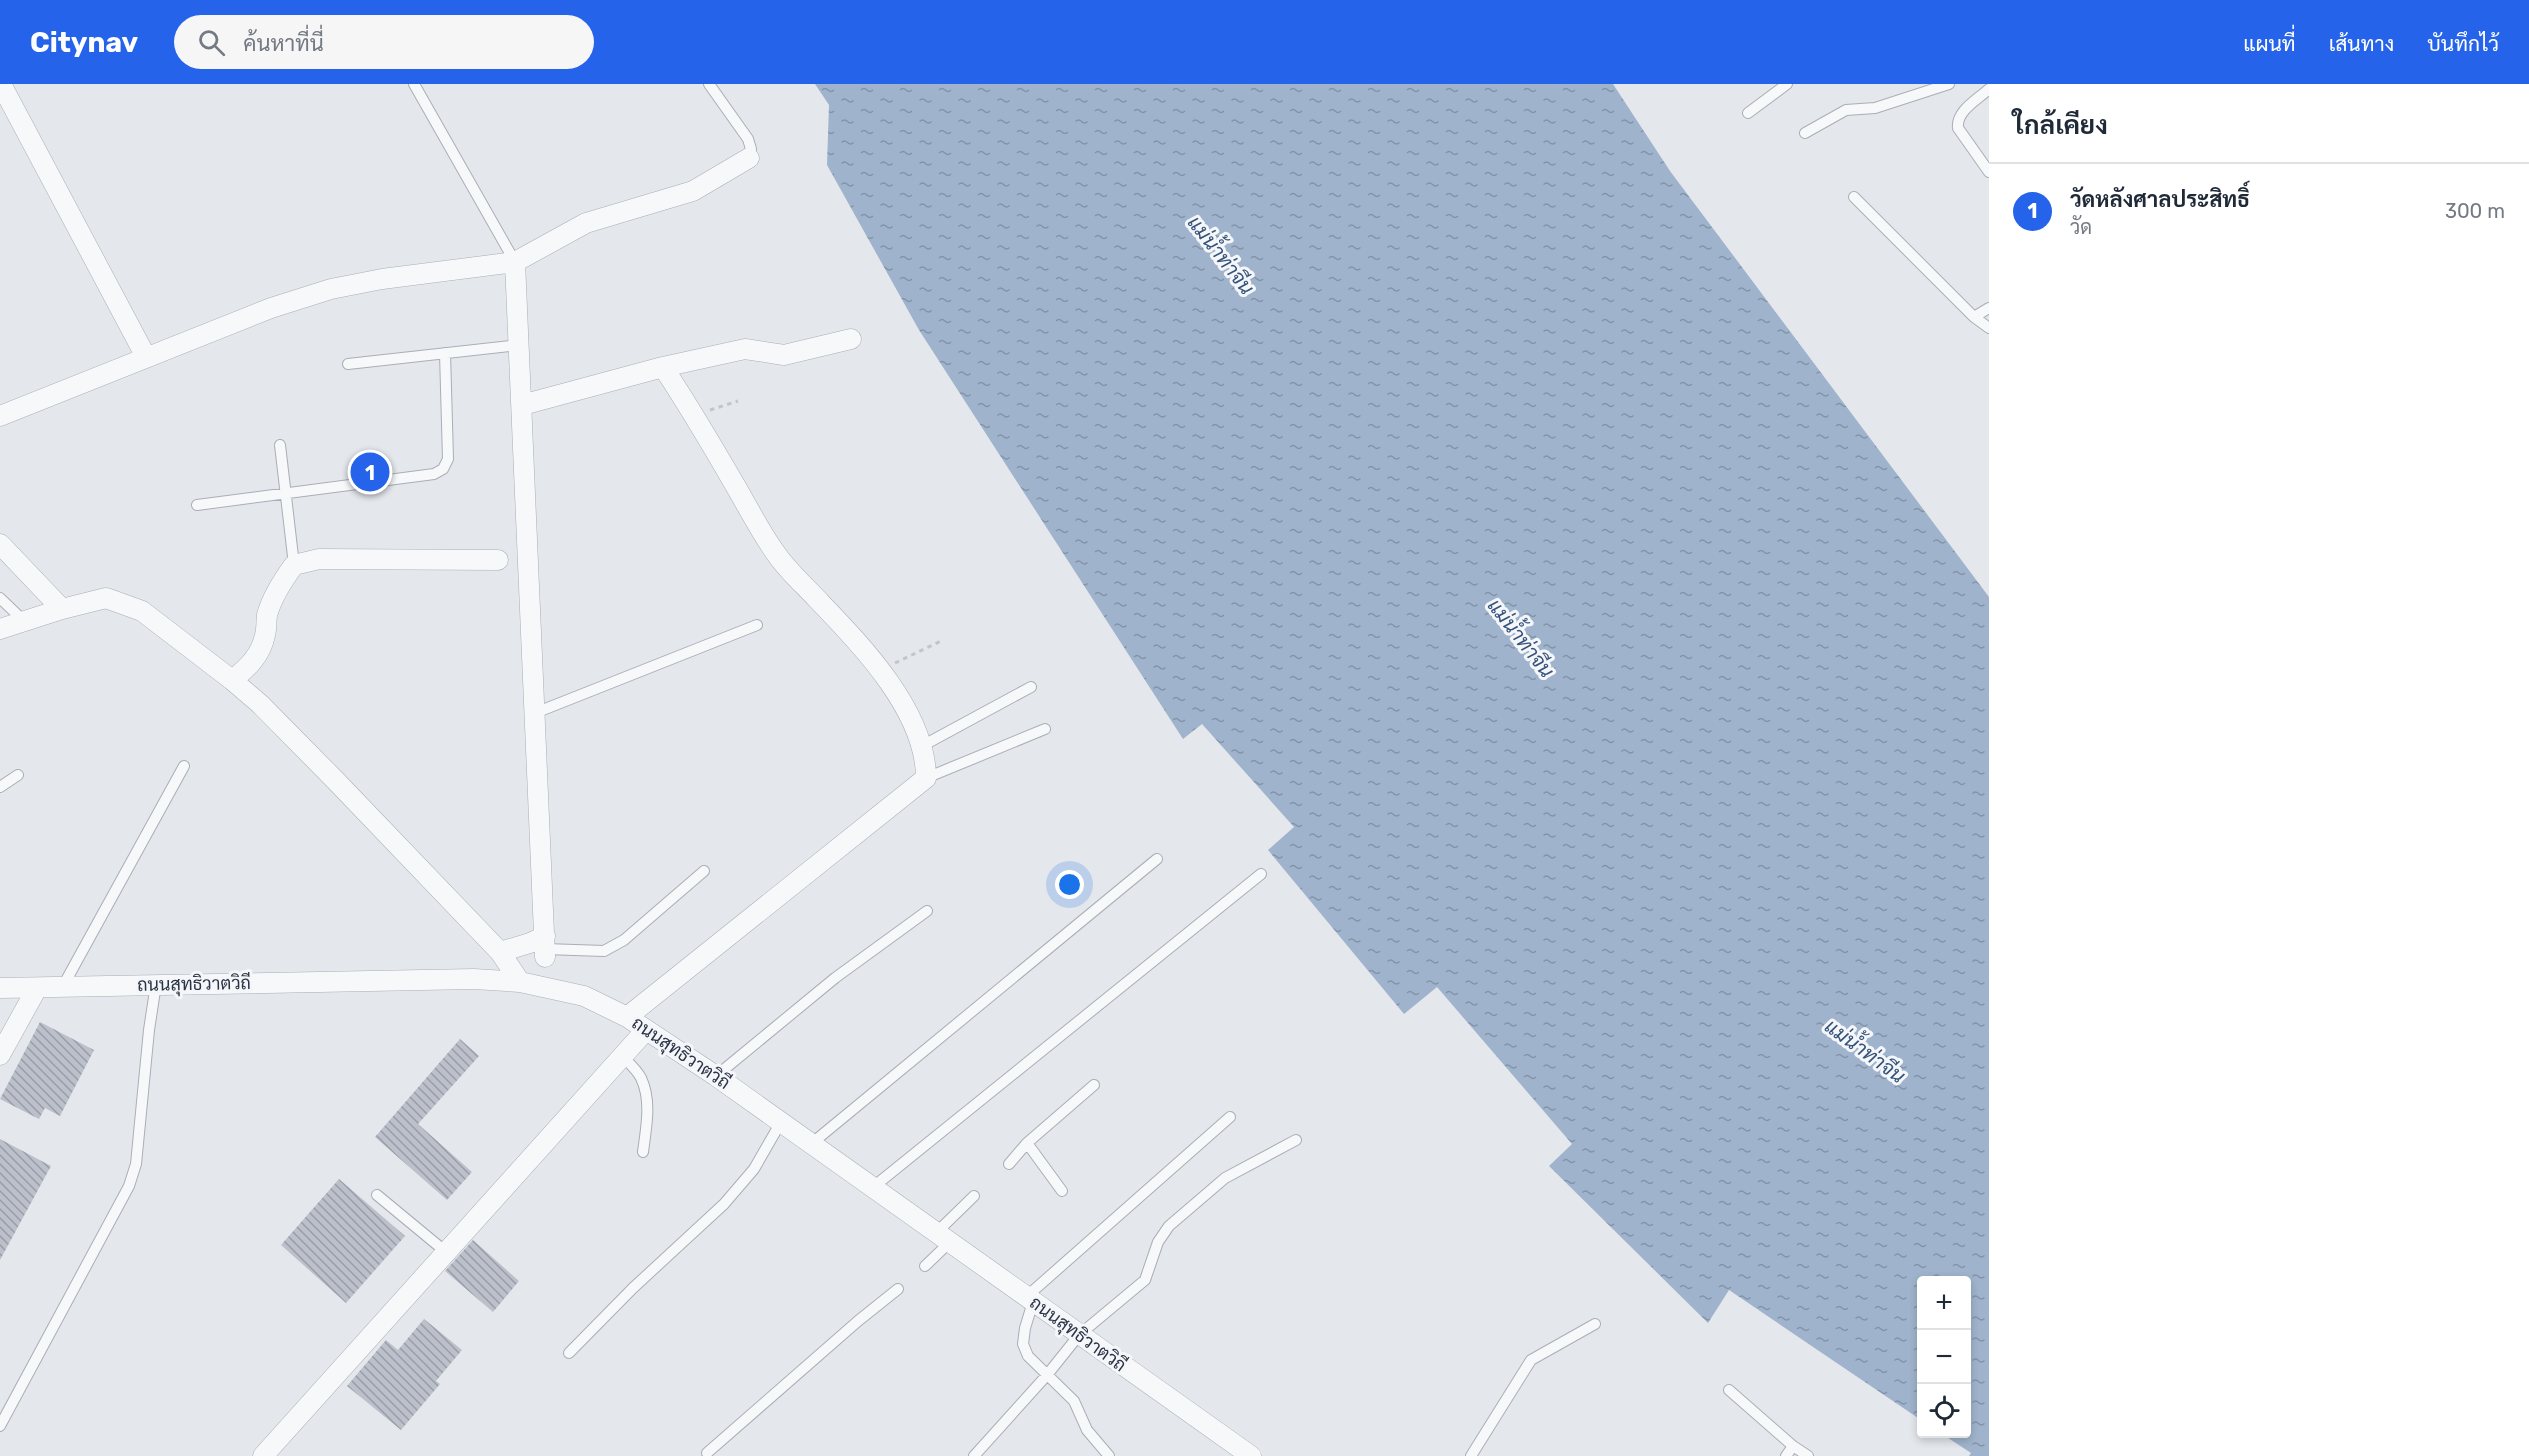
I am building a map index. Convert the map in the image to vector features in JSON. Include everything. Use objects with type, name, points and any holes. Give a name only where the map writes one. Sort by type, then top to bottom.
[{"type":"street","points":[[1,84],[146,357]]},
{"type":"street","points":[[0,416],[271,308],[330,289],[382,279],[515,262],[586,224],[693,190],[749,158]]},
{"type":"street","points":[[515,262],[545,959]]},
{"type":"street","points":[[522,405],[745,349],[784,355],[851,339]]},
{"type":"street","points":[[627,1017],[926,778],[926,760],[922,746],[906,710],[880,670],[855,638],[778,557],[694,415],[663,368]]},
{"type":"street","points":[[0,544],[62,609]]},
{"type":"street","points":[[232,680],[248,668],[260,651],[267,616],[280,585],[294,565],[319,559],[528,559]]},
{"type":"street","points":[[0,629],[106,598],[142,611],[260,704],[500,952],[520,982]]},
{"type":"street","points":[[500,952],[530,944],[545,959]]},
{"type":"street","name":"ถนนสุทธิวาตวิถี","points":[[0,988],[474,979],[520,982],[545,959],[584,996],[627,1017],[716,1076],[1251,1456]]},
{"type":"street","points":[[0,1055],[37,988]]},
{"type":"street","points":[[263,1456],[646,1030]]},
{"type":"lane","points":[[414,84],[515,262]]},
{"type":"lane","points":[[710,84],[748,139],[751,149],[749,158]]},
{"type":"lane","points":[[1748,113],[1787,84]]},
{"type":"lane","points":[[1805,133],[1846,110],[1875,108],[1949,84]]},
{"type":"lane","points":[[1989,89],[1960,115],[1957,122],[1958,128],[1989,172]]},
{"type":"lane","points":[[1854,197],[1974,317],[1989,328]]},
{"type":"lane","points":[[1974,317],[1989,308]]},
{"type":"lane","points":[[348,364],[519,345]]},
{"type":"lane","points":[[197,506],[434,474],[443,469],[448,459],[445,353]]},
{"type":"lane","points":[[280,445],[294,565]]},
{"type":"lane","points":[[0,598],[24,621]]},
{"type":"lane","points":[[535,713],[757,625]]},
{"type":"lane","points":[[922,746],[1031,687]]},
{"type":"lane","points":[[926,778],[1045,729]]},
{"type":"lane","points":[[63,986],[184,766]]},
{"type":"lane","points":[[0,788],[18,775]]},
{"type":"lane","points":[[811,1144],[1157,859]]},
{"type":"lane","points":[[545,959],[604,951],[624,940],[704,871]]},
{"type":"lane","points":[[872,1188],[1261,874]]},
{"type":"lane","points":[[716,1076],[835,978],[927,911]]},
{"type":"lane","points":[[0,1426],[129,1186],[136,1164],[149,1030],[156,984]]},
{"type":"lane","points":[[623,1056],[640,1076],[646,1090],[648,1117],[643,1152]]},
{"type":"lane","points":[[1009,1164],[1027,1143],[1094,1085]]},
{"type":"lane","points":[[1109,1456],[1087,1430],[1074,1401],[1028,1356],[1023,1344],[1029,1300],[1230,1117]]},
{"type":"lane","points":[[569,1353],[633,1288],[724,1204],[754,1169],[782,1122]]},
{"type":"lane","points":[[974,1456],[1047,1375],[1079,1335],[1145,1280],[1158,1242],[1168,1226],[1225,1178],[1296,1140]]},
{"type":"lane","points":[[1027,1143],[1062,1191]]},
{"type":"lane","points":[[376,1194],[446,1251]]},
{"type":"lane","points":[[925,1266],[974,1196]]},
{"type":"lane","points":[[707,1453],[898,1289]]},
{"type":"lane","points":[[1471,1456],[1531,1360],[1595,1324]]},
{"type":"lane","points":[[1729,1390],[1808,1456]]},
{"type":"lane","points":[[1786,1456],[1794,1446]]},
{"type":"path","points":[[694,415],[738,401]]},
{"type":"path","points":[[880,670],[941,641]]},
{"type":"water","name":"แม่น้ำท่าจีน","points":[[815,84],[1613,84],[1670,171],[1989,597],[1989,1456],[1969,1456],[1971,1453],[1948,1438],[1971,1438],[1971,1276],[1917,1276],[1917,1417],[1729,1290],[1708,1323],[1549,1166],[1572,1144],[1437,987],[1404,1014],[1268,850],[1294,827],[1202,724],[1183,739],[919,330],[827,165],[829,105]]},
{"type":"building","points":[[40,1022],[94,1050],[60,1116],[45,1108],[39,1119],[0,1099]]},
{"type":"building","points":[[460,1039],[479,1056],[418,1124],[472,1172],[447,1200],[375,1137]]},
{"type":"building","points":[[0,1139],[51,1166],[0,1260]]},
{"type":"building","points":[[339,1179],[405,1236],[346,1303],[281,1245]]},
{"type":"building","points":[[473,1240],[519,1281],[493,1312],[445,1271]]},
{"type":"building","points":[[424,1319],[462,1350],[436,1381],[440,1384],[401,1430],[347,1386],[386,1340],[398,1350]]},
{"type":"place","name":"วัดหลังศาลประสิทธิ์","points":[[370,472]]}]
